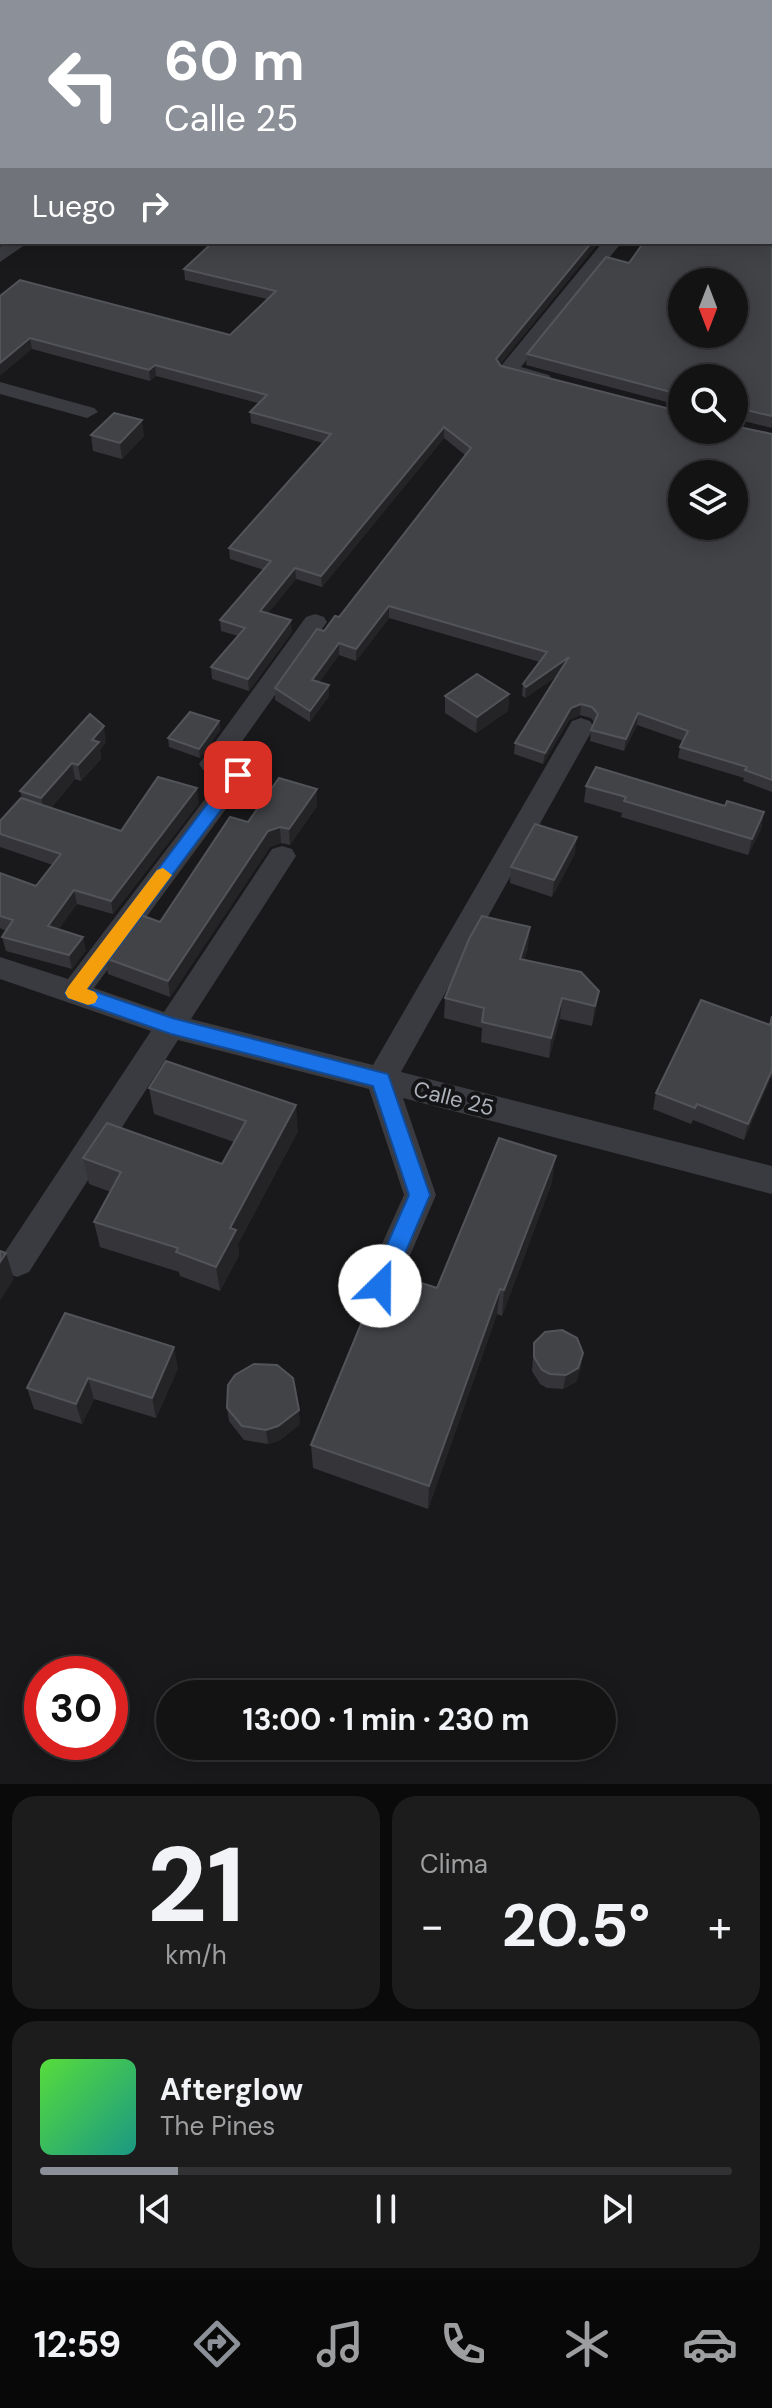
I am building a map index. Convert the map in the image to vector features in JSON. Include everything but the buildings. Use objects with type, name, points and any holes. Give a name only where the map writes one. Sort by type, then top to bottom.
[{"type":"street","points":[[0,256],[17,244]]},
{"type":"street","points":[[566,385],[508,370],[611,244]]},
{"type":"street","points":[[0,388],[87,412]]},
{"type":"street","points":[[74,993],[238,775],[212,764],[315,622]]},
{"type":"street","points":[[380,1286],[420,1195],[381,1080],[581,727]]},
{"type":"street","points":[[17,1262],[282,856]]},
{"type":"street","name":"Calle 25","points":[[0,968],[171,1026],[772,1180]]},
{"type":"slow traffic","points":[[88,997],[74,993],[163,875]]},
{"type":"route","points":[[238,775],[74,993],[171,1026],[381,1080],[420,1195],[380,1286]]}]
